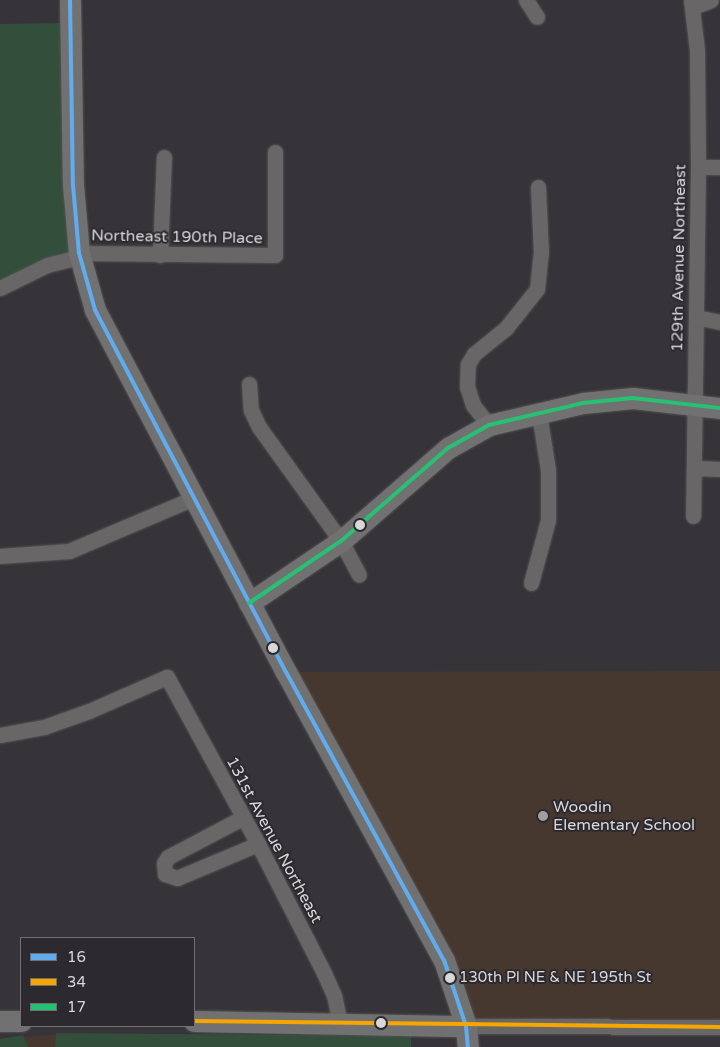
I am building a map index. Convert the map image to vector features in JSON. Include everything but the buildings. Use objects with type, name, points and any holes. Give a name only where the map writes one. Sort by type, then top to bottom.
[{"type":"main road","points":[[70,0],[72,185],[79,255],[103,328],[249,603],[444,960],[466,1026],[468,1047]]},
{"type":"main road","points":[[249,603],[341,540],[448,448],[488,425],[583,403],[633,398],[696,403],[720,408]]},
{"type":"main road","points":[[0,1021],[20,1021]]},
{"type":"main road","points":[[195,1021],[466,1026]]},
{"type":"street","points":[[526,0],[537,17]]},
{"type":"street","points":[[692,3],[711,0]]},
{"type":"street","name":"129th Avenue Northeast","points":[[692,3],[698,167],[693,516]]},
{"type":"street","name":"Northeast 190th Place","points":[[0,288],[47,265],[79,255],[275,256],[275,152]]},
{"type":"street","points":[[160,256],[164,158]]},
{"type":"street","points":[[698,167],[720,167]]},
{"type":"street","points":[[488,425],[473,405],[468,387],[468,364],[474,354],[506,328],[537,289],[541,253],[538,187]]},
{"type":"street","points":[[696,317],[720,322]]},
{"type":"street","points":[[249,384],[251,410],[259,427],[341,540],[359,575]]},
{"type":"street","points":[[531,582],[548,520],[548,470],[539,413]]},
{"type":"street","points":[[694,468],[720,469]]},
{"type":"street","points":[[0,556],[69,550],[194,498]]},
{"type":"street","name":"131st Avenue Northeast","points":[[0,735],[44,727],[89,712],[167,677],[242,818],[258,844],[331,988],[340,1023]]},
{"type":"street","points":[[242,818],[168,858],[164,863],[165,874],[177,878],[258,844]]},
{"type":"street","points":[[466,1026],[720,1027]]},
{"type":"shaded area","name":"Woodin Elementary School","points":[[720,671],[720,1022],[466,1026],[286,672]]},
{"type":"shaded area","points":[[74,1033],[75,1047],[0,1047],[0,1039]]},
{"type":"green space","points":[[70,23],[79,253],[0,288],[0,24]]},
{"type":"green space","points":[[56,1033],[411,1036],[411,1047],[55,1047]]},
{"type":"green space","points":[[23,1035],[28,1047],[0,1047],[0,1039]]},
{"type":"transit line","name":"16","points":[[70,0],[73,185],[79,253],[95,310],[286,672],[444,960],[466,1026],[468,1047]]},
{"type":"transit line","name":"17","points":[[249,603],[341,541],[448,448],[489,425],[583,403],[633,398],[720,408]]},
{"type":"transit line","name":"34","points":[[195,1021],[720,1027]]},
{"type":"place","name":"Woodin Elementary School","points":[[543,816]]},
{"type":"place","name":"130th Pl NE & NE 195th St","points":[[450,978]]}]
